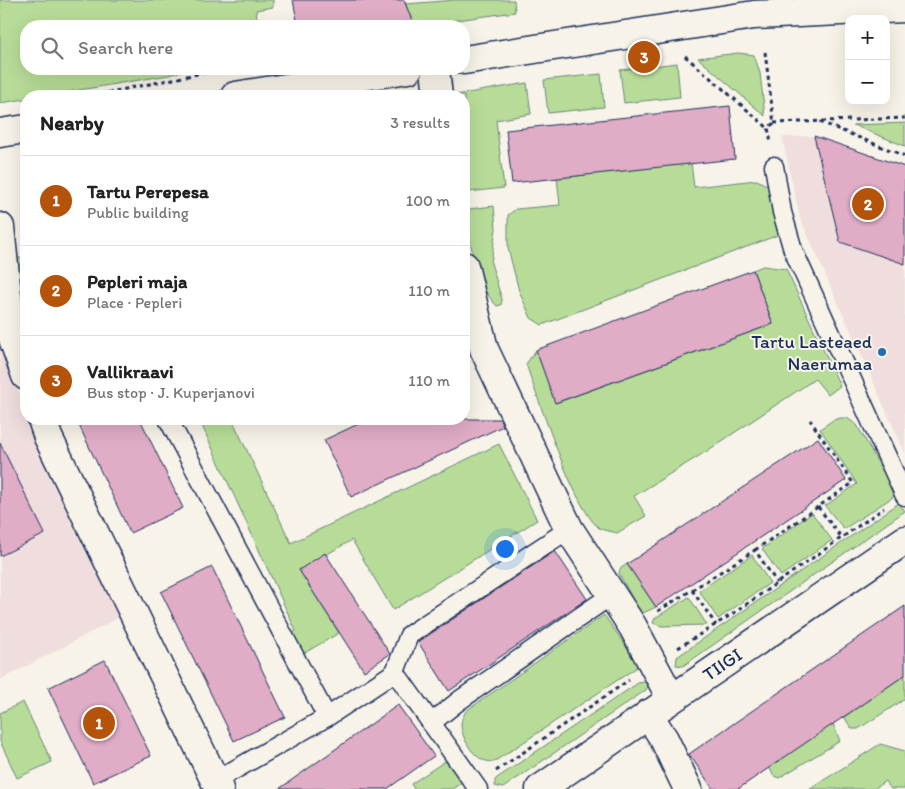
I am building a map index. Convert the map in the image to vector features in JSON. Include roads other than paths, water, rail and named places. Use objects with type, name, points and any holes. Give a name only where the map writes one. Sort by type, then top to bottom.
[{"type":"street","points":[[470,59],[753,8],[905,8]]},
{"type":"street","points":[[273,90],[370,75]]},
{"type":"street","points":[[436,75],[437,90]]},
{"type":"street","points":[[0,133],[20,130]]},
{"type":"street","points":[[1,238],[11,333],[20,352]]},
{"type":"street","points":[[470,291],[484,349],[569,529],[633,627],[671,698]]},
{"type":"street","points":[[44,425],[217,785]]},
{"type":"street","name":"TIIGI","points":[[540,789],[905,540]]},
{"type":"street","points":[[648,714],[664,739],[688,789]]},
{"type":"lane","points":[[774,166],[782,212],[793,250],[904,495]]},
{"type":"lane","points":[[171,425],[327,717]]},
{"type":"lane","points":[[217,785],[327,717],[394,672],[409,635],[569,529]]},
{"type":"lane","points":[[431,723],[460,700],[613,594]]},
{"type":"lane","points":[[394,672],[477,787]]},
{"type":"place","name":"Vallikraavi","points":[[644,57]]},
{"type":"place","name":"Pepleri maja","points":[[868,204]]},
{"type":"place","name":"Tartu Lasteaed Naerumaa","points":[[882,352]]},
{"type":"place","name":"Tartu Perepesa","points":[[99,723]]}]
